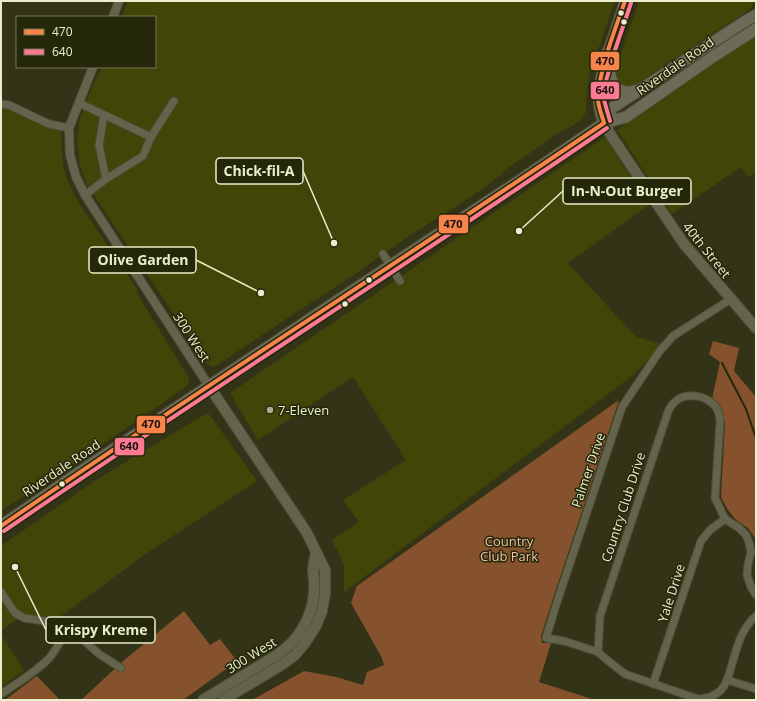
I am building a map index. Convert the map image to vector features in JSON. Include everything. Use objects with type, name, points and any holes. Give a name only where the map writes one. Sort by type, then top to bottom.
[{"type":"main road","name":"40th Street","points":[[625,1],[600,80],[598,100],[600,126],[612,137],[684,244],[756,328]]},
{"type":"main road","name":"Riverdale Road","points":[[600,126],[612,108],[744,22],[756,16]]},
{"type":"main road","name":"Riverdale Road","points":[[1,526],[600,126],[626,117],[756,29]]},
{"type":"main road","points":[[608,51],[610,73],[615,86],[624,91],[639,90]]},
{"type":"main road","name":"300 West","points":[[209,386],[307,533],[325,570],[325,589],[322,611],[311,635],[302,647],[287,661],[223,700]]},
{"type":"main road","name":"300 West","points":[[203,700],[277,655],[288,647],[297,637],[306,621],[313,603],[313,570],[316,552]]},
{"type":"street","points":[[113,16],[119,1]]},
{"type":"street","points":[[1,104],[9,105],[49,124],[69,128],[93,68]]},
{"type":"street","points":[[85,195],[106,179],[143,156],[151,137],[174,101]]},
{"type":"street","points":[[79,103],[151,137]]},
{"type":"street","points":[[104,115],[99,145],[106,179]]},
{"type":"street","name":"300 West","points":[[69,128],[70,155],[76,177],[85,195],[209,386]]},
{"type":"street","points":[[383,254],[395,263],[400,280]]},
{"type":"street","name":"Palmer Drive","points":[[598,652],[564,641],[546,638],[622,407],[659,352],[673,336],[731,299]]},
{"type":"street","name":"Country Club Drive","points":[[598,652],[600,616],[668,412],[672,405],[684,396],[701,397],[708,400],[715,406],[719,414],[720,423],[715,498],[725,519],[739,528],[746,535],[749,542],[751,552],[747,575],[756,595]]},
{"type":"street","name":"Yale Drive","points":[[653,684],[701,541],[710,530],[725,519]]},
{"type":"street","points":[[1,592],[15,613],[24,618],[68,626],[99,654],[121,668]]},
{"type":"street","points":[[598,652],[625,674],[698,699],[708,698],[722,690],[727,680],[743,631],[756,616]]},
{"type":"street","points":[[1,694],[43,664],[52,655],[60,643],[68,626]]},
{"type":"street","points":[[727,680],[756,689]]},
{"type":"shaded area","points":[[128,1],[615,1],[590,69],[587,87],[586,111],[580,120],[505,170],[482,189],[454,208],[406,238],[342,283],[216,366],[212,367],[209,366],[95,197],[86,183],[80,164],[77,141],[79,123],[85,104],[102,68],[156,68],[156,16],[122,16]]},
{"type":"shaded area","points":[[639,1],[754,2],[749,10],[630,87],[618,84],[615,80],[615,71]]},
{"type":"shaded area","points":[[756,35],[756,172],[749,177],[741,167],[672,214],[617,130]]},
{"type":"shaded area","points":[[1,105],[61,130],[63,165],[73,192],[137,289],[137,293],[189,380],[188,385],[167,400],[90,453],[1,511]]},
{"type":"shaded area","points":[[605,137],[649,205],[568,263],[635,336],[663,345],[632,376],[344,592],[344,564],[332,540],[359,522],[343,500],[406,460],[353,377],[258,440],[230,393]]},
{"type":"shaded area","points":[[209,414],[257,481],[147,553],[57,619],[23,615],[1,631],[1,546],[96,480],[202,416]]},
{"type":"shaded area","points":[[1,635],[24,670],[1,687]]},
{"type":"green space","points":[[713,341],[739,348],[734,371],[756,397],[756,544],[755,538],[748,528],[736,520],[728,510],[721,497],[725,423],[719,407],[712,399],[720,362],[709,354]]},
{"type":"green space","name":"Country Club Park","points":[[619,400],[541,636],[542,643],[551,643],[539,682],[595,700],[252,700],[304,671],[336,677],[363,685],[367,672],[384,665],[382,658],[351,603],[357,586]]},
{"type":"green space","points":[[184,611],[210,645],[220,639],[237,661],[183,700],[81,700],[122,662]]},
{"type":"green space","points":[[37,676],[60,700],[5,700]]},
{"type":"waterway","points":[[722,363],[746,409],[756,438]]},
{"type":"transit line","name":"470","points":[[604,123],[598,102],[601,75],[625,1]]},
{"type":"transit line","name":"640","points":[[610,121],[604,100],[606,81],[631,3]]},
{"type":"transit line","name":"470","points":[[1,526],[151,424],[604,123]]},
{"type":"transit line","name":"640","points":[[4,531],[607,128]]},
{"type":"place","name":"In-N-Out Burger","points":[[519,231]]},
{"type":"place","name":"Chick-fil-A","points":[[334,243]]},
{"type":"place","name":"Olive Garden","points":[[261,293]]},
{"type":"place","name":"7-Eleven","points":[[270,410]]},
{"type":"place","name":"Krispy Kreme","points":[[15,567]]}]
